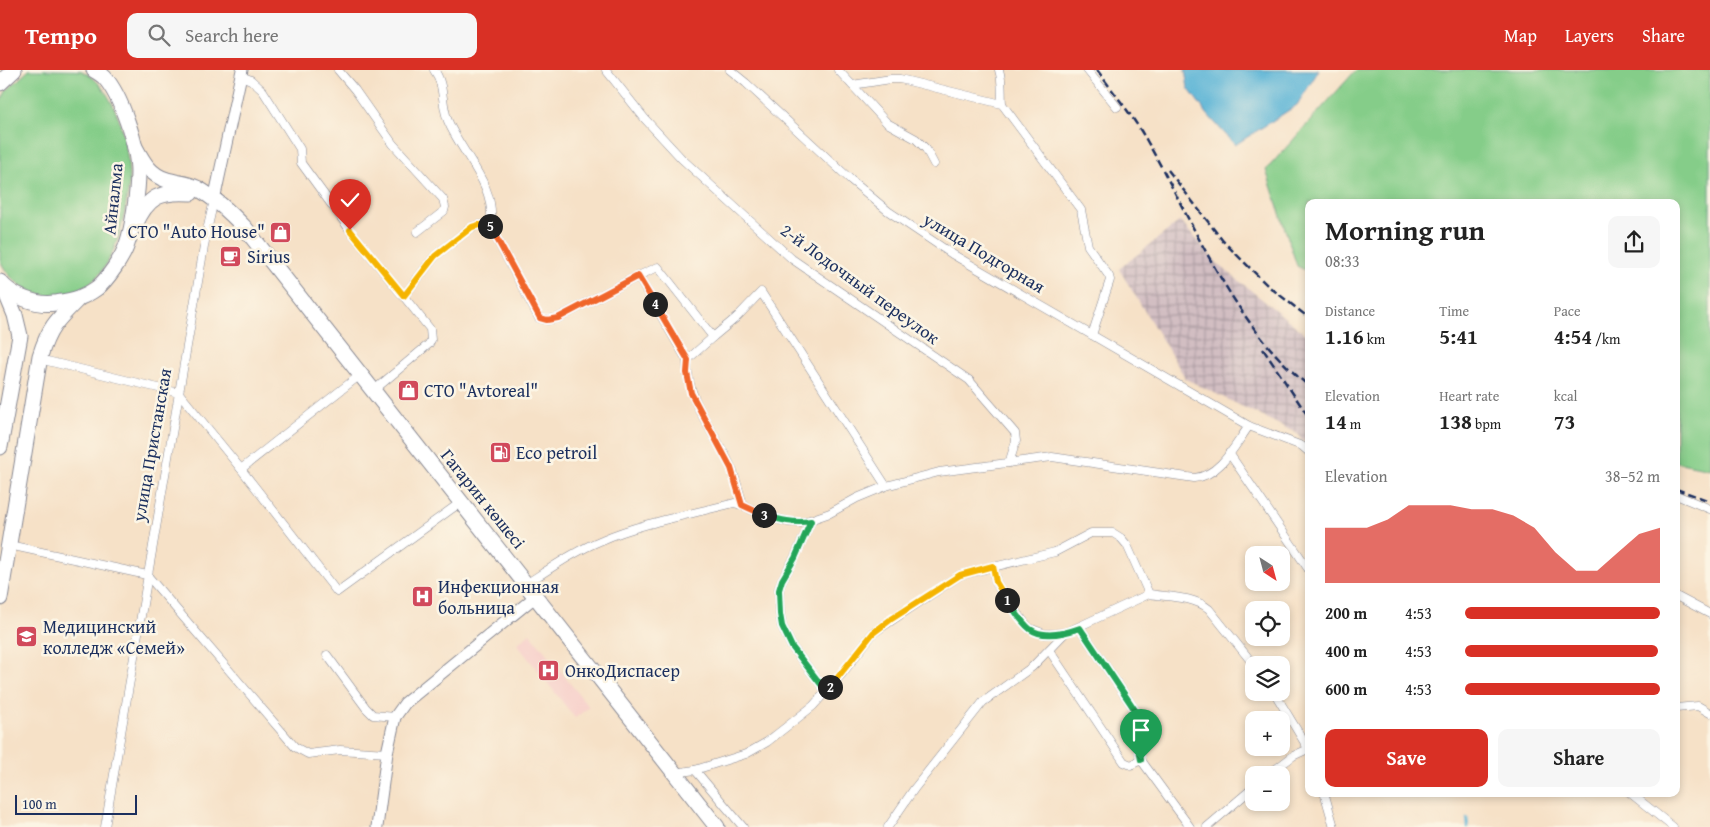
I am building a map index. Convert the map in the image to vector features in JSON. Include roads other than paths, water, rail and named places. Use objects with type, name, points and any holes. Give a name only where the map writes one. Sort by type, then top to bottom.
[{"type":"highway","points":[[0,83],[14,70]]},
{"type":"highway","name":"Айналма","points":[[2,284],[30,302],[45,304],[78,299],[98,287],[115,267],[127,245],[136,198],[138,172],[135,148],[122,107],[104,76],[94,70]]},
{"type":"highway","name":"Гагарин көшесі","points":[[135,148],[145,165],[153,173],[166,180],[191,185],[226,208],[245,228],[718,827]]},
{"type":"highway","points":[[127,245],[145,207],[160,194],[171,192],[191,193],[214,200]]},
{"type":"highway","points":[[0,447],[20,336],[14,314],[2,284]]},
{"type":"highway","points":[[0,598],[5,545],[40,359],[47,335],[56,321],[78,299]]},
{"type":"street","points":[[338,70],[355,90],[393,144],[443,199],[446,207],[444,211],[417,232]]},
{"type":"street","points":[[434,70],[439,76],[448,121],[489,194],[492,215],[490,226],[540,318],[547,320],[558,318],[658,266],[713,337]]},
{"type":"street","name":"2-й Лодочный переулок","points":[[606,70],[645,119],[682,159],[792,259],[969,380],[1014,433],[1016,441],[1009,463]]},
{"type":"street","name":"улица Подгорная","points":[[730,70],[851,180],[888,210],[952,254],[1249,426],[1305,449]]},
{"type":"street","points":[[838,70],[887,123],[916,139],[926,148],[934,164]]},
{"type":"street","points":[[999,70],[1003,81],[1002,104],[1081,210],[1088,246],[1109,276],[1110,280],[1092,335]]},
{"type":"street","points":[[1087,70],[1117,107]]},
{"type":"street","points":[[242,73],[263,91],[300,149],[301,163],[350,230],[430,329],[431,340],[429,344],[373,390]]},
{"type":"street","name":"улица Пристанская","points":[[105,827],[206,234],[242,73]]},
{"type":"street","points":[[852,85],[900,79],[1002,104]]},
{"type":"street","points":[[404,296],[435,256],[472,227],[479,225],[490,226]]},
{"type":"street","points":[[638,276],[688,360],[687,373],[691,393],[731,468],[742,505]]},
{"type":"street","points":[[688,360],[737,318],[760,292],[886,486]]},
{"type":"street","points":[[40,359],[179,393],[337,592],[461,502]]},
{"type":"street","points":[[241,469],[360,375]]},
{"type":"street","points":[[377,827],[386,753],[395,717],[406,702],[564,559],[602,540],[632,529],[734,504],[742,505],[764,516],[801,523],[830,513],[857,498],[886,486],[939,472],[1052,457],[1194,478],[1209,475],[1216,470],[1249,426]]},
{"type":"street","points":[[1229,453],[1305,564]]},
{"type":"street","points":[[1680,497],[1710,509]]},
{"type":"street","points":[[811,521],[795,558],[780,585],[780,614],[782,626],[792,647],[826,691]]},
{"type":"street","points":[[674,773],[695,770],[746,754],[767,742],[813,706],[841,675],[873,633],[960,575],[1055,552],[1091,534],[1113,533],[1121,538],[1127,546],[1148,594]]},
{"type":"street","points":[[5,545],[148,575],[296,747],[308,754],[340,750],[386,753]]},
{"type":"street","points":[[993,566],[996,582],[1005,598],[1029,628],[1045,634],[1065,634],[1148,594],[1191,600],[1203,604],[1209,608],[1247,656]]},
{"type":"street","points":[[1680,598],[1710,614]]},
{"type":"street","points":[[1080,628],[1149,731],[1139,749],[1141,760],[1190,827]]},
{"type":"street","points":[[888,827],[914,789],[983,702],[1032,667],[1065,634]]},
{"type":"street","points":[[1050,650],[1124,762],[1131,765],[1141,760]]},
{"type":"street","points":[[328,655],[373,715],[395,717]]},
{"type":"street","points":[[1279,701],[1305,743]]},
{"type":"street","points":[[1680,708],[1698,706],[1710,713]]},
{"type":"street","points":[[1280,766],[1293,756],[1305,752]]},
{"type":"street","points":[[695,770],[743,827]]},
{"type":"street","points":[[1207,827],[1245,795]]},
{"type":"street","points":[[1325,797],[1334,827]]},
{"type":"street","points":[[1635,797],[1673,827]]},
{"type":"water","points":[[1185,70],[1319,70],[1297,105],[1235,145],[1208,115],[1188,88]]},
{"type":"waterway","points":[[1467,818],[1468,827]]},
{"type":"railway","points":[[1097,70],[1142,132],[1217,272],[1237,303],[1258,333],[1282,361],[1305,382]]},
{"type":"railway","points":[[1168,170],[1223,241],[1267,285],[1305,315]]},
{"type":"railway","points":[[1263,349],[1305,412]]},
{"type":"railway","points":[[1680,490],[1710,501]]},
{"type":"place","name":"СТО \"Auto House\"","points":[[281,232]]},
{"type":"place","name":"Sirius","points":[[231,257]]},
{"type":"place","name":"СТО \"Avtoreal\"","points":[[408,391]]},
{"type":"place","name":"Eco petroil","points":[[500,453]]},
{"type":"place","name":"Инфекционная больница","points":[[422,597]]},
{"type":"place","name":"Медицинский колледж «Семей»","points":[[27,637]]},
{"type":"place","name":"ОнкоДиспасер","points":[[549,671]]}]
